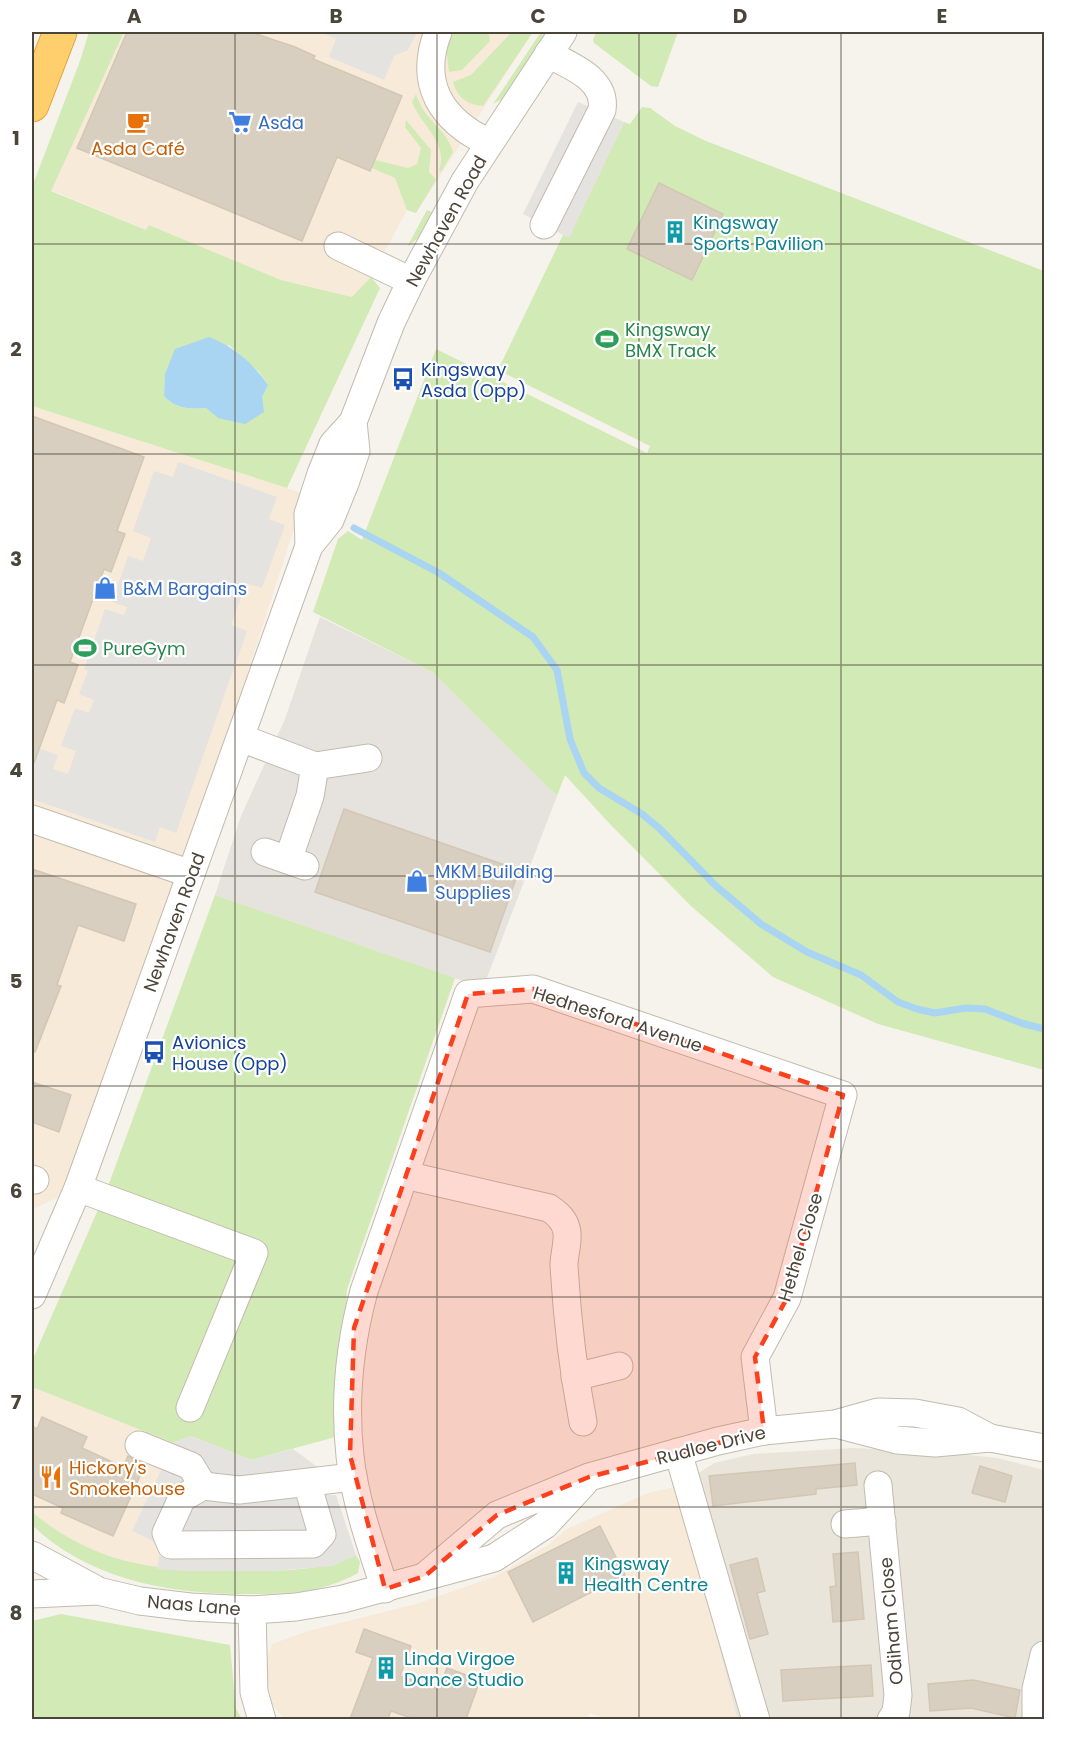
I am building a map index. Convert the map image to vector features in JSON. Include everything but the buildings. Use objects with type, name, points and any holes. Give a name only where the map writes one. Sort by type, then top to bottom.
[{"type":"highway","points":[[32,105],[60,32]]},
{"type":"street","points":[[438,32],[430,61],[435,95],[456,123],[470,134],[489,143]]},
{"type":"street","name":"Newhaven Road","points":[[32,1295],[41,1249],[78,1188],[309,546],[308,514],[333,444],[353,422],[391,323],[437,228],[489,143],[563,32]]},
{"type":"street","points":[[544,225],[602,110],[603,101],[602,92],[593,81],[548,54]]},
{"type":"street","points":[[338,246],[411,281]]},
{"type":"street","points":[[241,738],[315,766],[368,758]]},
{"type":"street","points":[[286,859],[310,796],[315,766]]},
{"type":"street","points":[[32,819],[191,874]]},
{"type":"street","name":"Hednesford Avenue","points":[[385,1589],[353,1476],[348,1420],[354,1328],[468,994],[534,989],[843,1095]]},
{"type":"street","name":"Hethel Close","points":[[764,1431],[755,1357],[787,1298],[843,1095]]},
{"type":"street","points":[[405,1175],[549,1208],[560,1216],[567,1232],[564,1261],[575,1377],[583,1422]]},
{"type":"street","points":[[78,1188],[254,1253],[190,1408]]},
{"type":"street","points":[[575,1377],[619,1366]]},
{"type":"street","name":"Rudloe Drive","points":[[252,1610],[305,1606],[385,1589],[425,1575],[497,1515],[589,1477],[764,1431],[835,1424],[878,1412],[915,1413],[958,1421],[990,1438],[1044,1448]]},
{"type":"street","points":[[139,1445],[191,1466],[203,1486]]},
{"type":"street","points":[[678,1452],[756,1719]]},
{"type":"street","points":[[306,1483],[322,1534],[313,1544],[171,1545],[166,1533],[182,1498],[203,1486],[239,1490],[353,1476]]},
{"type":"street","name":"Odiham Close","points":[[878,1485],[898,1695],[896,1712],[891,1719]]},
{"type":"street","points":[[845,1524],[882,1521]]},
{"type":"street","name":"Naas Lane","points":[[32,1555],[98,1591]]},
{"type":"street","name":"Naas Lane","points":[[32,1594],[98,1591],[170,1605],[252,1610],[254,1692],[262,1719]]},
{"type":"street","points":[[1036,1719],[1036,1689],[1044,1655]]},
{"type":"highlighted area","points":[[533,989],[843,1095],[787,1298],[755,1357],[764,1431],[589,1477],[497,1515],[425,1576],[385,1589],[350,1455],[354,1328],[468,994]]},
{"type":"shaded area","points":[[89,32],[533,32],[416,213],[407,210],[371,277],[352,297],[281,280],[150,225],[147,230],[51,190]]},
{"type":"shaded area","points":[[320,32],[417,32],[408,50],[394,56],[384,80],[329,57],[336,39]]},
{"type":"shaded area","points":[[578,102],[624,122],[569,238],[523,214]]},
{"type":"shaded area","points":[[32,406],[305,494],[188,859],[80,1150],[57,1198],[35,1208],[32,1216]]},
{"type":"shaded area","points":[[178,462],[277,497],[269,519],[285,525],[262,588],[246,583],[231,625],[247,631],[176,833],[160,827],[155,842],[32,799],[32,746],[58,755],[53,769],[68,774],[76,751],[61,746],[75,708],[89,713],[94,700],[79,694],[88,671],[84,669],[105,609],[124,615],[127,607],[112,602],[128,556],[143,561],[151,538],[133,531],[154,471],[173,477]]},
{"type":"shaded area","points":[[320,617],[432,672],[557,796],[483,988],[215,895],[241,816],[285,719]]},
{"type":"shaded area","points":[[32,1387],[174,1443],[133,1531],[151,1540],[160,1550],[157,1569],[134,1564],[88,1548],[55,1531],[32,1512]]},
{"type":"shaded area","points":[[191,1436],[251,1460],[293,1449],[319,1468],[326,1495],[336,1495],[356,1555],[333,1566],[272,1571],[157,1569],[160,1550],[151,1540],[132,1531],[174,1443]]},
{"type":"shaded area","points":[[853,1448],[943,1452],[997,1458],[1044,1470],[1044,1719],[737,1719],[679,1486],[714,1463],[753,1454]]},
{"type":"shaded area","points":[[679,1486],[737,1719],[607,1720],[590,1713],[587,1720],[284,1719],[272,1704],[265,1665],[272,1644],[308,1631],[416,1604],[494,1577],[548,1545],[567,1529],[648,1493]]},
{"type":"green space","points":[[89,32],[124,32],[51,191],[146,230],[149,225],[281,280],[352,297],[371,277],[380,288],[287,488],[32,406],[32,187]],"holes":[[[229,345],[259,372],[268,385],[262,397],[218,418],[206,408],[183,407],[173,404],[164,396],[165,374]]]},
{"type":"green space","points":[[452,32],[489,34],[490,41],[462,70],[449,72],[446,48]]},
{"type":"green space","points":[[512,32],[533,32],[483,106],[472,104],[464,99],[457,92],[453,82],[471,75]]},
{"type":"green space","points":[[541,32],[548,32],[504,98],[493,104]]},
{"type":"green space","points":[[596,32],[678,32],[658,87],[651,86],[594,43]]},
{"type":"green space","points":[[416,94],[424,111],[446,137],[453,152],[441,172],[437,143],[412,102]]},
{"type":"green space","points":[[642,107],[650,108],[675,126],[706,141],[1044,271],[1044,1070],[878,1024],[773,977],[691,906],[565,775],[557,796],[432,672],[313,612],[338,539],[348,531],[362,540],[436,349],[647,453],[650,446],[498,370],[563,235],[569,237],[624,122],[630,124]]},
{"type":"green space","points":[[406,120],[431,150],[429,172],[436,180],[416,213],[407,210],[395,178],[372,168],[375,160],[408,168],[417,164],[421,148],[405,127]]},
{"type":"green space","points":[[427,210],[432,212],[418,238],[407,247]]},
{"type":"green space","points":[[215,895],[455,978],[347,1289],[339,1436],[251,1460],[191,1436],[174,1443],[32,1387],[32,1361],[107,1189]]},
{"type":"green space","points":[[32,1512],[57,1531],[108,1556],[162,1568],[219,1571],[291,1570],[330,1564],[356,1555],[360,1562],[358,1573],[329,1586],[300,1592],[211,1593],[155,1586],[102,1570],[77,1558],[32,1525]]},
{"type":"green space","points":[[61,1614],[230,1645],[236,1709],[242,1719],[32,1719],[32,1621]]},
{"type":"water","points":[[209,337],[242,356],[268,385],[262,397],[264,412],[245,424],[218,418],[206,408],[178,406],[164,396],[165,374],[175,349]]},
{"type":"waterway","points":[[354,528],[439,573],[533,637],[557,670],[570,739],[584,773],[599,788],[642,814],[659,828],[716,886],[761,924],[807,952],[861,975],[898,1002],[935,1013],[966,1008],[985,1009],[1044,1029]]},
{"type":"place","name":"Asda Café","points":[[138,122]]},
{"type":"place","name":"Asda","points":[[240,122]]},
{"type":"place","name":"Kingsway Sports Pavilion","points":[[675,232]]},
{"type":"place","name":"Kingsway BMX Track","points":[[607,339]]},
{"type":"place","name":"Kingsway Asda (Opp)","points":[[403,379]]},
{"type":"place","name":"B&M Bargains","points":[[105,588]]},
{"type":"place","name":"PureGym","points":[[85,648]]},
{"type":"place","name":"MKM Building Supplies","points":[[417,881]]},
{"type":"place","name":"Avionics House (Opp)","points":[[154,1052]]},
{"type":"place","name":"Hickory's Smokehouse","points":[[51,1477]]},
{"type":"place","name":"Kingsway Health Centre","points":[[566,1573]]},
{"type":"place","name":"Linda Virgoe Dance Studio","points":[[386,1668]]}]
